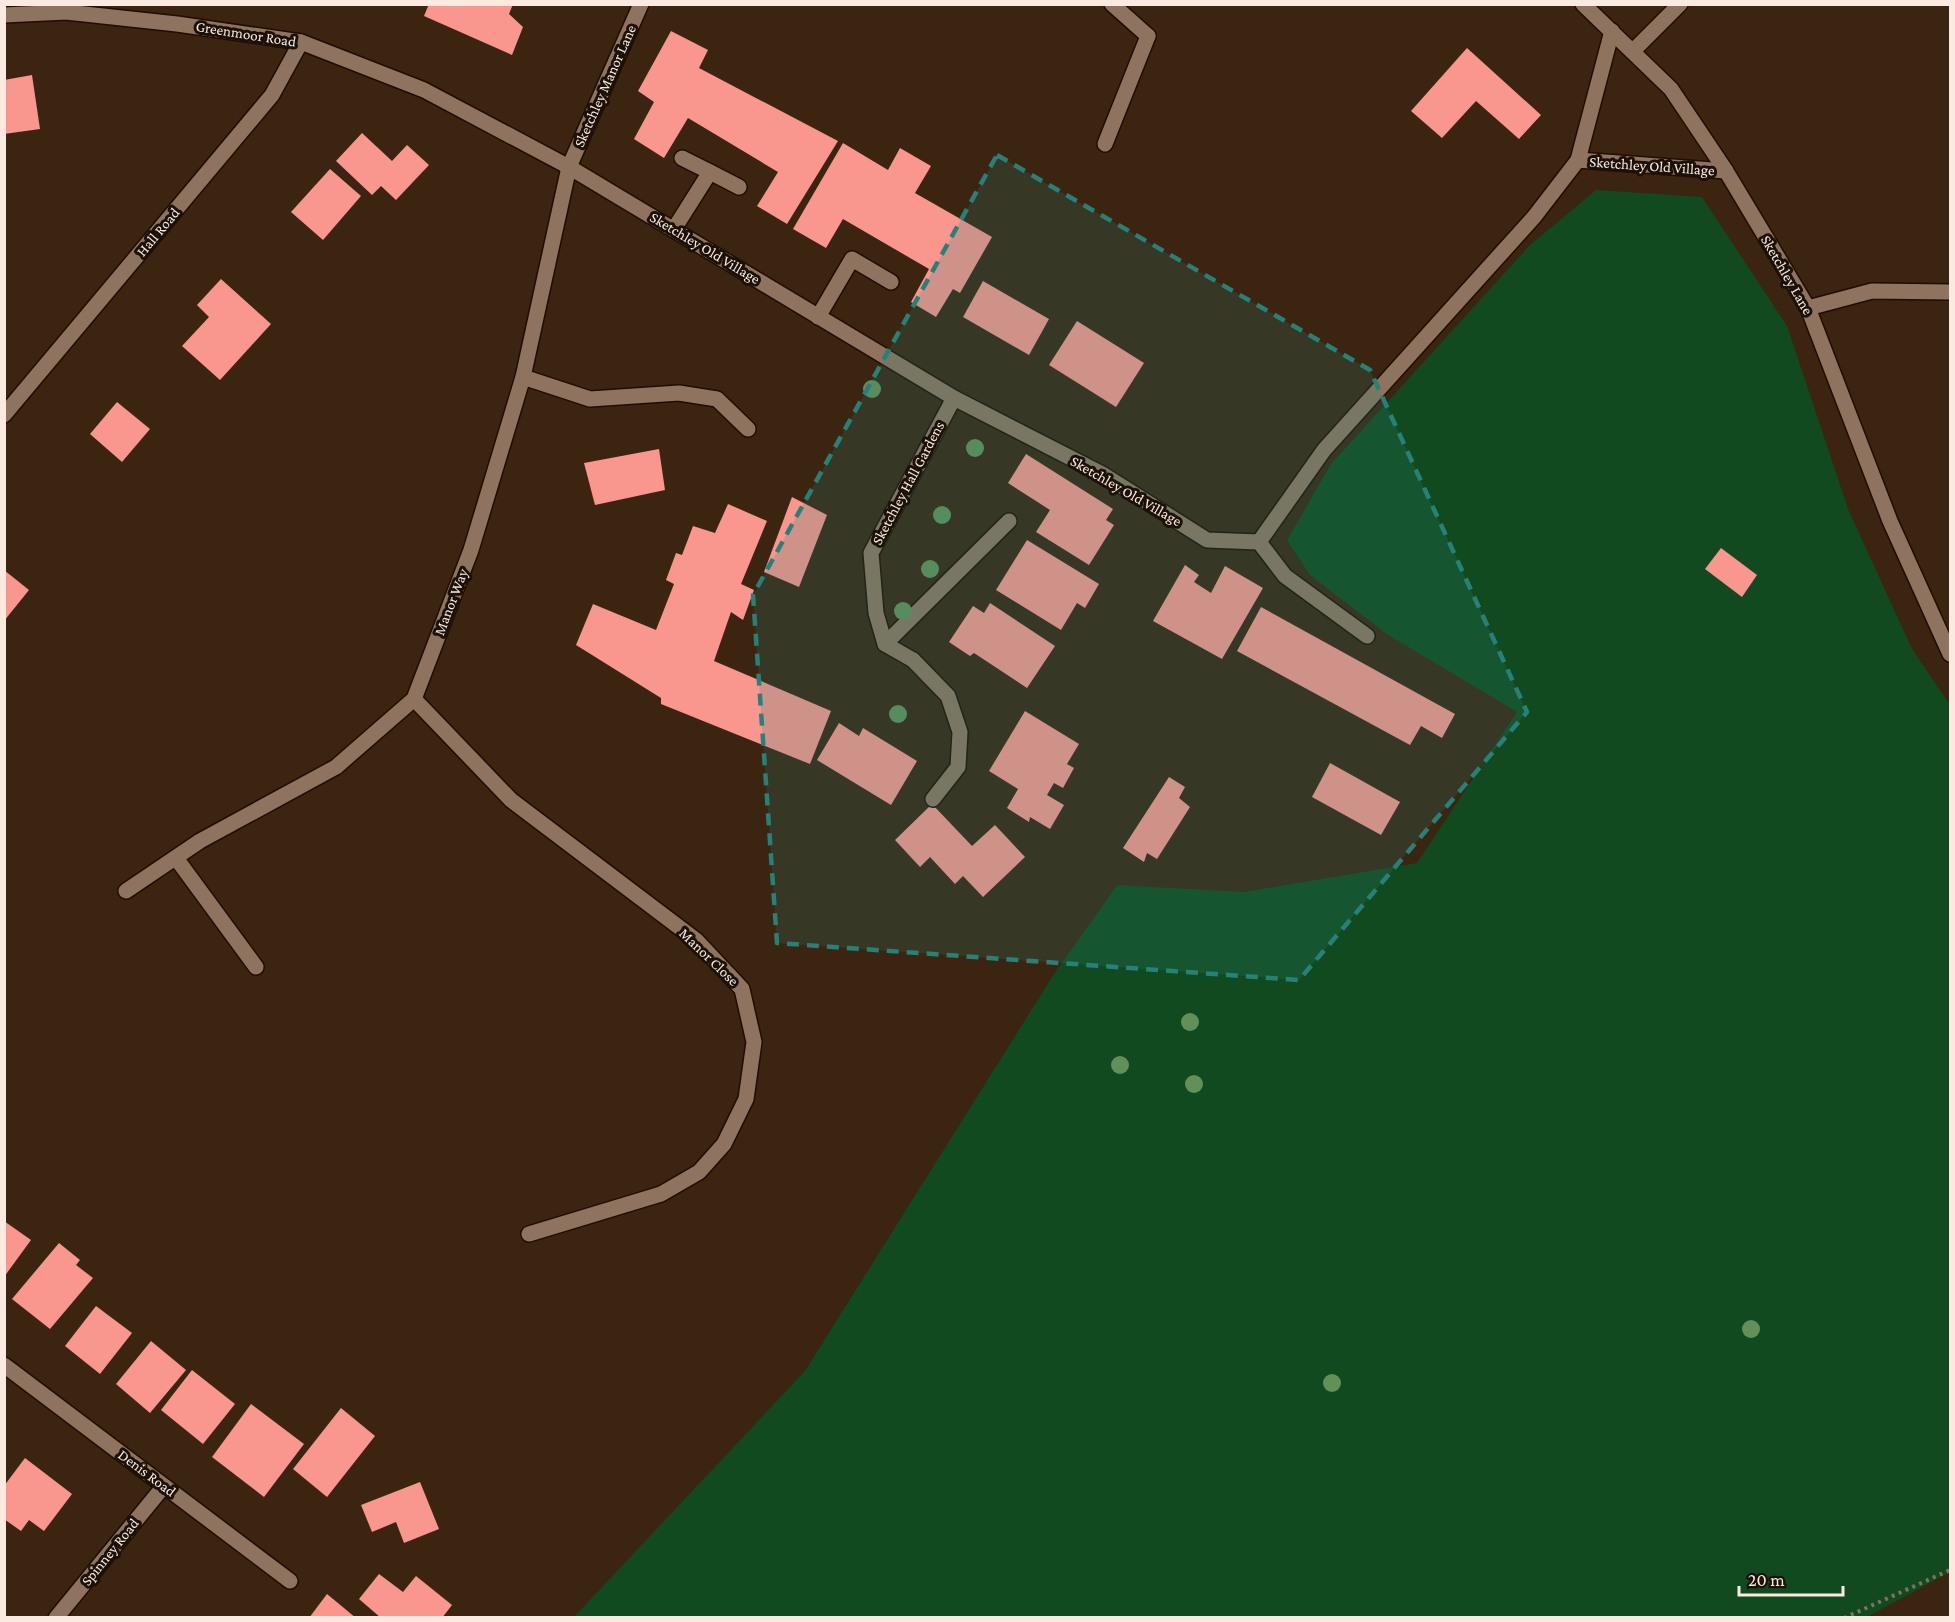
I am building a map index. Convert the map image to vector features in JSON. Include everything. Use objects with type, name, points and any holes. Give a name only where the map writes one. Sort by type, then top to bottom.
[{"type":"street","name":"Sketchley Manor Lane","points":[[569,167],[641,4]]},
{"type":"street","points":[[1105,144],[1148,36],[1112,4]]},
{"type":"street","name":"Sketchley Lane","points":[[1583,4],[1671,89],[1726,171],[1808,308],[1890,520],[1950,654]]},
{"type":"street","points":[[1633,51],[1680,4]]},
{"type":"street","name":"Greenmoor Road","points":[[4,15],[66,8],[301,42],[424,90],[569,167]]},
{"type":"street","name":"Sketchley Old Village","points":[[569,167],[954,398],[1104,475],[1207,540],[1259,542],[1324,450],[1534,217],[1578,160],[1612,30]]},
{"type":"street","name":"Hall Road","points":[[4,415],[272,95],[301,42]]},
{"type":"street","points":[[682,158],[739,187]]},
{"type":"street","name":"Sketchley Old Village","points":[[1578,160],[1726,171]]},
{"type":"street","name":"Manor Way","points":[[126,891],[200,841],[336,767],[414,699],[471,550],[524,377],[569,167]]},
{"type":"street","points":[[674,229],[710,172]]},
{"type":"street","points":[[818,317],[852,259],[891,282]]},
{"type":"street","points":[[1808,308],[1872,291],[1950,292]]},
{"type":"street","points":[[524,377],[590,399],[679,393],[717,399],[748,429]]},
{"type":"street","name":"Sketchley Hall Gardens","points":[[885,644],[876,613],[871,553],[954,398]]},
{"type":"street","points":[[933,799],[958,767],[960,732],[948,696],[913,660],[885,644],[1009,521]]},
{"type":"street","points":[[1259,542],[1285,576],[1367,636]]},
{"type":"street","name":"Manor Close","points":[[414,699],[511,800],[696,940],[742,989],[754,1042],[746,1099],[724,1144],[699,1172],[661,1194],[529,1234]]},
{"type":"street","points":[[176,858],[256,967]]},
{"type":"street","name":"Denis Road","points":[[4,1365],[290,1581]]},
{"type":"street","name":"Spinney Road","points":[[56,1617],[164,1486]]},
{"type":"path","points":[[1844,1617],[1950,1570]]},
{"type":"highlighted area","points":[[997,155],[1370,370],[1527,712],[1299,980],[777,943],[753,595]]},
{"type":"green space","points":[[1596,190],[1702,197],[1787,326],[1848,509],[1912,649],[1950,705],[1950,1572],[1865,1618],[573,1618],[805,1371],[1054,974],[1117,885],[1244,892],[1417,863],[1517,712],[1388,635],[1310,575],[1287,540],[1331,464],[1530,245]]},
{"type":"building","points":[[429,4],[513,4],[509,14],[523,27],[512,55],[424,16]]},
{"type":"building","points":[[671,31],[708,50],[699,68],[838,141],[787,224],[757,206],[778,172],[688,118],[664,158],[634,139],[654,102],[638,91]]},
{"type":"building","points":[[1467,48],[1541,115],[1519,139],[1476,101],[1442,138],[1411,111]]},
{"type":"building","points":[[32,75],[40,129],[4,134],[4,80]]},
{"type":"building","points":[[362,133],[392,161],[407,145],[429,165],[396,200],[381,186],[372,195],[336,161]]},
{"type":"building","points":[[843,143],[888,170],[900,148],[931,166],[915,193],[992,237],[960,293],[953,289],[936,317],[911,302],[929,269],[843,219],[826,248],[793,229]]},
{"type":"building","points":[[330,169],[361,196],[323,240],[291,212]]},
{"type":"building","points":[[221,279],[271,324],[220,380],[182,346],[209,317],[197,305]]},
{"type":"building","points":[[983,281],[1049,319],[1029,355],[963,317]]},
{"type":"building","points":[[1077,321],[1144,363],[1116,407],[1049,365]]},
{"type":"building","points":[[117,402],[150,429],[122,462],[90,434]]},
{"type":"building","points":[[659,449],[665,490],[595,505],[584,463]]},
{"type":"building","points":[[1026,454],[1113,509],[1106,520],[1114,525],[1089,565],[1036,532],[1050,510],[1008,483]]},
{"type":"building","points":[[792,497],[827,515],[799,587],[764,572]]},
{"type":"building","points":[[728,504],[767,521],[741,584],[754,590],[743,620],[731,612],[714,661],[831,711],[810,764],[661,704],[661,698],[576,645],[593,604],[656,630],[674,584],[666,580],[676,553],[682,555],[693,526],[715,533]]},
{"type":"building","points":[[1027,540],[1099,584],[1085,608],[1077,603],[1061,630],[996,590]]},
{"type":"building","points":[[1721,548],[1757,575],[1742,597],[1705,569]]},
{"type":"building","points":[[1185,565],[1199,575],[1194,582],[1211,593],[1225,566],[1263,588],[1222,659],[1153,621]]},
{"type":"building","points":[[4,570],[29,590],[4,621]]},
{"type":"building","points":[[990,603],[1055,646],[1027,688],[974,653],[970,656],[949,642],[973,606],[984,613]]},
{"type":"building","points":[[1261,607],[1455,714],[1442,738],[1421,726],[1410,745],[1237,651]]},
{"type":"building","points":[[1025,711],[1079,744],[1067,764],[1074,768],[1063,788],[1054,783],[1047,795],[1064,805],[1050,829],[1030,817],[1029,822],[1007,808],[1018,789],[989,771]]},
{"type":"building","points":[[839,723],[859,736],[863,728],[917,761],[891,805],[817,760]]},
{"type":"building","points":[[1330,763],[1400,802],[1381,835],[1312,797]]},
{"type":"building","points":[[1169,777],[1185,787],[1179,798],[1190,807],[1157,859],[1147,853],[1144,862],[1123,848]]},
{"type":"building","points":[[932,804],[972,846],[995,825],[1025,857],[983,897],[963,876],[955,884],[930,857],[920,867],[895,840]]},
{"type":"building","points":[[4,1221],[31,1240],[4,1277]]},
{"type":"building","points":[[59,1243],[80,1260],[76,1265],[93,1278],[50,1329],[12,1299]]},
{"type":"building","points":[[96,1306],[132,1333],[100,1374],[65,1346]]},
{"type":"building","points":[[151,1341],[186,1370],[150,1413],[116,1384]]},
{"type":"building","points":[[192,1370],[235,1404],[203,1444],[161,1410]]},
{"type":"building","points":[[251,1404],[304,1444],[264,1497],[212,1457]]},
{"type":"building","points":[[341,1408],[375,1436],[327,1497],[293,1469]]},
{"type":"building","points":[[25,1458],[72,1494],[44,1531],[29,1520],[21,1531],[4,1519],[4,1486]]},
{"type":"building","points":[[420,1482],[439,1529],[404,1543],[396,1522],[372,1532],[361,1505]]},
{"type":"building","points":[[379,1574],[403,1592],[416,1576],[452,1605],[442,1618],[381,1618],[359,1599]]},
{"type":"building","points":[[327,1594],[356,1618],[309,1618]]}]
